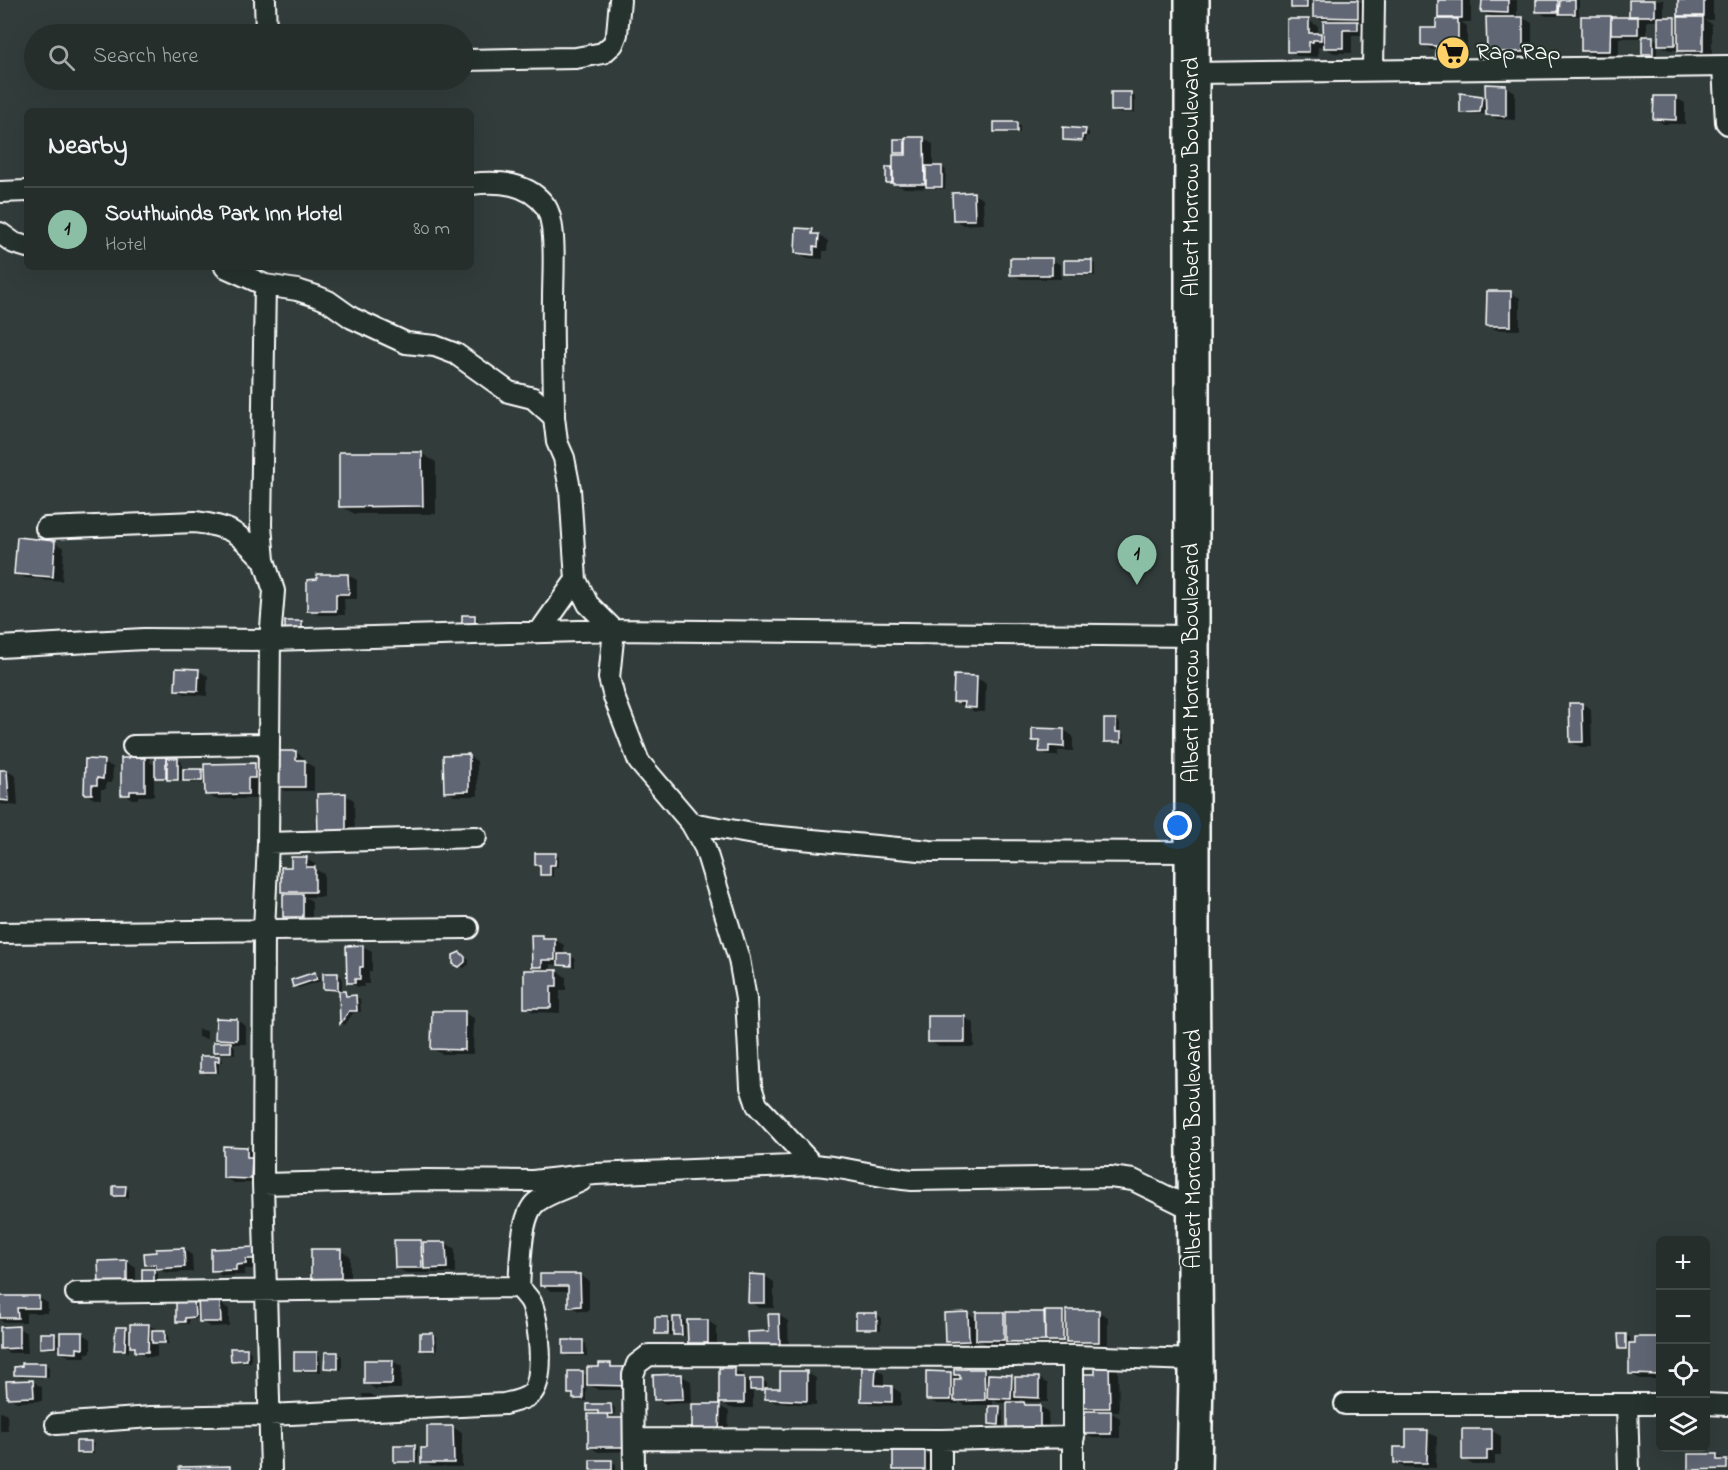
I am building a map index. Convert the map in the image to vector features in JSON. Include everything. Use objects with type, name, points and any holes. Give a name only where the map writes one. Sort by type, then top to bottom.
[{"type":"highway","name":"Albert Morrow Boulevard","points":[[1192,0],[1192,852],[1196,1360],[1194,1470]]},
{"type":"street","points":[[265,0],[266,24]]},
{"type":"street","points":[[474,60],[576,58],[603,53],[613,44],[617,34],[620,0]]},
{"type":"street","points":[[1373,70],[1374,0]]},
{"type":"street","points":[[1193,72],[1726,66],[1726,122],[1728,124]]},
{"type":"street","points":[[474,184],[500,181],[517,186],[532,193],[547,208],[554,241],[554,417],[557,442],[564,458],[570,489],[576,580],[588,604],[614,630]]},
{"type":"street","points":[[0,192],[24,191]]},
{"type":"street","points":[[0,233],[14,243],[24,246]]},
{"type":"street","points":[[232,270],[265,285],[297,290],[328,301],[352,318],[406,343],[435,346],[456,354],[508,392],[533,398],[554,417]]},
{"type":"street","points":[[265,285],[261,526],[264,560],[274,591],[267,744],[268,843],[264,930],[262,1184],[271,1470]]},
{"type":"street","points":[[46,528],[195,522],[220,525],[236,533],[264,560]]},
{"type":"street","points":[[540,631],[576,580]]},
{"type":"street","points":[[614,630],[609,678],[639,762],[691,823],[705,848],[739,959],[746,999],[751,1087],[757,1105],[813,1165]]},
{"type":"street","points":[[0,647],[144,639],[270,640],[614,630],[1192,636]]},
{"type":"street","points":[[133,746],[267,744]]},
{"type":"street","points":[[691,823],[759,835],[930,850],[1192,852]]},
{"type":"street","points":[[268,843],[476,837]]},
{"type":"street","points":[[0,933],[468,928]]},
{"type":"street","points":[[262,1184],[426,1180],[533,1181],[595,1174],[813,1165],[912,1180],[1110,1177],[1134,1180],[1194,1210]]},
{"type":"street","points":[[56,1424],[504,1404],[531,1394],[538,1379],[538,1340],[530,1302],[519,1287],[525,1225],[529,1212],[536,1202],[595,1174]]},
{"type":"street","points":[[76,1293],[519,1287]]},
{"type":"street","points":[[634,1470],[633,1375],[638,1364],[649,1355],[1073,1356],[1196,1360]]},
{"type":"street","points":[[1073,1356],[1073,1470]]},
{"type":"street","points":[[1345,1404],[1656,1404]]},
{"type":"street","points":[[1628,1404],[1629,1470]]},
{"type":"street","points":[[1710,1404],[1728,1405]]},
{"type":"street","points":[[634,1439],[941,1440],[1074,1437]]},
{"type":"street","points":[[941,1440],[941,1470]]},
{"type":"building","points":[[1291,0],[1307,0],[1307,8],[1291,8]]},
{"type":"building","points":[[1313,0],[1358,0],[1358,18],[1313,17]]},
{"type":"building","points":[[1438,0],[1462,0],[1462,18],[1438,18]]},
{"type":"building","points":[[1482,0],[1508,0],[1508,13],[1481,12]]},
{"type":"building","points":[[1536,0],[1558,0],[1558,12],[1536,12]]},
{"type":"building","points":[[1560,0],[1575,0],[1575,14],[1559,14]]},
{"type":"building","points":[[1629,0],[1655,0],[1655,16],[1629,16]]},
{"type":"building","points":[[1678,0],[1704,0],[1704,16],[1678,16]]},
{"type":"building","points":[[1581,16],[1611,16],[1610,51],[1581,51]]},
{"type":"building","points":[[1486,17],[1523,17],[1523,52],[1487,52]]},
{"type":"building","points":[[1611,17],[1638,17],[1638,34],[1611,34]]},
{"type":"building","points":[[1658,17],[1675,17],[1675,45],[1658,45]]},
{"type":"building","points":[[1678,17],[1703,17],[1703,51],[1678,51]]},
{"type":"building","points":[[1287,19],[1309,19],[1309,33],[1321,33],[1321,40],[1309,42],[1309,52],[1287,52]]},
{"type":"building","points":[[1436,19],[1458,19],[1458,46],[1450,46],[1450,56],[1436,56],[1436,46],[1421,45],[1421,28],[1436,28]]},
{"type":"building","points":[[1323,21],[1358,21],[1358,30],[1343,30],[1343,48],[1324,48]]},
{"type":"building","points":[[1642,36],[1653,36],[1653,54],[1642,54]]},
{"type":"building","points":[[1485,84],[1506,85],[1506,116],[1486,115]]},
{"type":"building","points":[[1111,92],[1131,92],[1131,111],[1111,111]]},
{"type":"building","points":[[1460,93],[1482,96],[1480,112],[1460,113]]},
{"type":"building","points":[[1654,96],[1676,96],[1676,120],[1653,119]]},
{"type":"building","points":[[994,122],[1017,122],[1017,132],[994,132]]},
{"type":"building","points":[[1063,127],[1086,129],[1085,135],[1082,135],[1082,141],[1063,140]]},
{"type":"building","points":[[906,137],[924,137],[925,184],[893,184],[893,155],[906,155]]},
{"type":"building","points":[[894,139],[905,139],[905,153],[894,153]]},
{"type":"building","points":[[926,166],[942,166],[942,187],[926,187]]},
{"type":"building","points":[[886,167],[892,167],[892,183],[886,183]]},
{"type":"building","points":[[974,192],[975,220],[953,220],[952,193]]},
{"type":"building","points":[[796,228],[813,229],[812,234],[819,234],[818,247],[814,246],[814,255],[795,253]]},
{"type":"building","points":[[1010,258],[1052,258],[1052,275],[1010,275]]},
{"type":"building","points":[[1064,260],[1092,260],[1092,274],[1064,274]]},
{"type":"building","points":[[1487,291],[1511,291],[1511,326],[1486,326]]},
{"type":"building","points":[[339,452],[422,452],[423,506],[339,507]]},
{"type":"building","points":[[17,537],[55,541],[53,577],[14,574]]},
{"type":"building","points":[[317,574],[348,574],[349,594],[336,594],[336,611],[307,611],[307,580],[317,579]]},
{"type":"building","points":[[462,615],[475,615],[475,624],[462,625]]},
{"type":"building","points":[[285,621],[302,621],[302,629],[294,629],[295,632],[285,633]]},
{"type":"building","points":[[176,668],[199,669],[198,691],[175,690]]},
{"type":"building","points":[[954,675],[977,676],[976,708],[964,707],[965,702],[953,702]]},
{"type":"building","points":[[1569,703],[1582,703],[1583,742],[1570,742]]},
{"type":"building","points":[[1104,719],[1116,719],[1116,732],[1121,732],[1121,742],[1104,742]]},
{"type":"building","points":[[1032,728],[1064,729],[1064,747],[1049,746],[1049,752],[1039,752],[1040,741],[1032,741]]},
{"type":"building","points":[[129,750],[141,750],[141,758],[145,758],[145,791],[130,791],[130,795],[121,795],[121,758],[129,758]]},
{"type":"building","points":[[274,751],[296,751],[296,760],[305,760],[305,787],[274,787]]},
{"type":"building","points":[[469,754],[469,791],[444,792],[443,755]]},
{"type":"building","points":[[155,757],[166,757],[166,778],[155,778]]},
{"type":"building","points":[[167,758],[178,758],[178,780],[167,780]]},
{"type":"building","points":[[85,759],[104,760],[103,779],[97,778],[97,785],[92,785],[92,794],[84,794]]},
{"type":"building","points":[[255,763],[255,778],[248,778],[248,794],[205,795],[204,764]]},
{"type":"building","points":[[183,769],[202,769],[202,781],[183,781]]},
{"type":"building","points":[[0,770],[7,770],[9,801],[0,800]]},
{"type":"building","points":[[346,793],[346,835],[318,836],[317,794]]},
{"type":"building","points":[[535,853],[556,853],[555,865],[550,865],[550,875],[540,875],[540,865],[535,865]]},
{"type":"building","points":[[291,857],[307,857],[306,867],[315,867],[315,892],[281,892],[281,867],[291,867]]},
{"type":"building","points":[[283,894],[303,894],[303,917],[283,917]]},
{"type":"building","points":[[531,935],[555,938],[555,960],[542,960],[542,967],[532,967]]},
{"type":"building","points":[[363,945],[363,967],[360,967],[360,979],[355,979],[355,983],[347,983],[346,946]]},
{"type":"building","points":[[460,952],[465,957],[465,962],[459,967],[453,964],[453,955]]},
{"type":"building","points":[[558,954],[571,954],[571,966],[558,965]]},
{"type":"building","points":[[524,970],[557,970],[557,986],[551,986],[551,1008],[524,1008]]},
{"type":"building","points":[[315,972],[317,979],[293,987],[291,980]]},
{"type":"building","points":[[323,973],[338,973],[338,990],[323,989]]},
{"type":"building","points":[[339,991],[345,991],[346,996],[356,995],[357,1011],[349,1011],[340,1024]]},
{"type":"building","points":[[432,1011],[465,1011],[465,1050],[431,1049]]},
{"type":"building","points":[[928,1016],[965,1016],[965,1042],[928,1042]]},
{"type":"building","points":[[216,1018],[237,1019],[237,1040],[215,1039]]},
{"type":"building","points":[[213,1042],[231,1042],[231,1052],[213,1052]]},
{"type":"building","points":[[200,1056],[219,1056],[219,1061],[215,1061],[216,1072],[200,1072]]},
{"type":"building","points":[[223,1146],[247,1147],[247,1157],[252,1157],[251,1179],[223,1178]]},
{"type":"building","points":[[113,1186],[126,1186],[125,1196],[113,1196]]},
{"type":"building","points":[[394,1240],[421,1240],[422,1268],[395,1268]]},
{"type":"building","points":[[423,1242],[446,1242],[447,1268],[424,1269]]},
{"type":"building","points":[[255,1247],[255,1259],[246,1259],[246,1264],[236,1265],[236,1270],[211,1271],[211,1249]]},
{"type":"building","points":[[184,1248],[185,1267],[156,1269],[156,1264],[145,1265],[144,1253],[156,1252],[156,1249]]},
{"type":"building","points":[[311,1249],[341,1249],[341,1279],[311,1279]]},
{"type":"building","points":[[127,1260],[127,1284],[99,1284],[98,1261]]},
{"type":"building","points":[[142,1269],[154,1269],[154,1284],[142,1284]]},
{"type":"building","points":[[540,1274],[580,1274],[581,1306],[568,1307],[568,1286],[540,1286]]},
{"type":"building","points":[[749,1274],[765,1275],[765,1303],[748,1303]]},
{"type":"building","points":[[0,1296],[39,1296],[39,1308],[17,1308],[18,1318],[0,1318]]},
{"type":"building","points":[[198,1297],[212,1297],[213,1302],[220,1302],[221,1322],[199,1322]]},
{"type":"building","points":[[194,1299],[195,1317],[185,1318],[185,1322],[176,1322],[176,1300]]},
{"type":"building","points":[[1066,1310],[1099,1310],[1099,1342],[1066,1342]]},
{"type":"building","points":[[1045,1311],[1063,1311],[1063,1341],[1045,1341]]},
{"type":"building","points":[[968,1312],[969,1341],[945,1342],[944,1313]]},
{"type":"building","points":[[976,1312],[1004,1312],[1004,1340],[976,1340]]},
{"type":"building","points":[[1006,1312],[1044,1312],[1045,1341],[1006,1342]]},
{"type":"building","points":[[856,1313],[877,1313],[877,1329],[856,1329]]},
{"type":"building","points":[[768,1314],[779,1314],[780,1346],[748,1347],[747,1332],[769,1331]]},
{"type":"building","points":[[655,1317],[668,1317],[668,1334],[655,1334]]},
{"type":"building","points":[[673,1317],[681,1317],[682,1335],[673,1335]]},
{"type":"building","points":[[687,1320],[708,1320],[708,1343],[688,1343]]},
{"type":"building","points":[[130,1324],[149,1324],[148,1352],[135,1352],[135,1347],[130,1347]]},
{"type":"building","points":[[19,1326],[19,1348],[0,1349],[0,1327]]},
{"type":"building","points":[[116,1327],[126,1327],[125,1350],[114,1350]]},
{"type":"building","points":[[152,1330],[165,1330],[165,1343],[152,1343]]},
{"type":"building","points":[[60,1332],[83,1332],[83,1349],[77,1348],[77,1353],[60,1352]]},
{"type":"building","points":[[40,1333],[55,1333],[55,1347],[40,1348]]},
{"type":"building","points":[[420,1333],[433,1333],[434,1350],[420,1350]]},
{"type":"building","points":[[1618,1334],[1626,1334],[1626,1349],[1619,1349]]},
{"type":"building","points":[[1635,1337],[1656,1337],[1656,1375],[1629,1374],[1629,1343],[1635,1343]]},
{"type":"building","points":[[563,1340],[583,1340],[583,1354],[563,1354]]},
{"type":"building","points":[[230,1348],[247,1348],[247,1360],[231,1361]]},
{"type":"building","points":[[294,1352],[317,1352],[317,1370],[294,1370]]},
{"type":"building","points":[[325,1352],[338,1352],[338,1369],[324,1368]]},
{"type":"building","points":[[364,1360],[393,1360],[392,1384],[364,1384]]},
{"type":"building","points":[[22,1363],[45,1363],[45,1376],[14,1375],[14,1367],[22,1366]]},
{"type":"building","points":[[599,1363],[611,1363],[611,1367],[630,1367],[629,1386],[587,1385],[587,1367],[599,1367]]},
{"type":"building","points":[[1109,1363],[1110,1408],[1082,1408],[1081,1374],[1095,1374],[1095,1366]]},
{"type":"building","points":[[862,1367],[876,1367],[875,1385],[892,1386],[892,1402],[861,1401]]},
{"type":"building","points":[[719,1368],[735,1368],[735,1377],[744,1377],[744,1403],[719,1403]]},
{"type":"building","points":[[954,1369],[984,1369],[985,1400],[954,1401],[954,1379],[960,1379],[960,1375],[954,1375]]},
{"type":"building","points":[[568,1371],[583,1371],[583,1399],[573,1399],[573,1394],[568,1394]]},
{"type":"building","points":[[780,1371],[807,1371],[807,1401],[765,1399],[765,1388],[780,1388]]},
{"type":"building","points":[[926,1371],[951,1372],[951,1400],[926,1400]]},
{"type":"building","points":[[682,1374],[683,1399],[654,1400],[653,1375]]},
{"type":"building","points":[[988,1374],[1012,1375],[1011,1399],[987,1398]]},
{"type":"building","points":[[1015,1377],[1039,1377],[1039,1398],[1015,1397]]},
{"type":"building","points":[[750,1379],[763,1379],[763,1390],[750,1390]]},
{"type":"building","points":[[33,1380],[34,1397],[7,1398],[6,1381]]},
{"type":"building","points":[[1007,1402],[1040,1405],[1040,1428],[1007,1428]]},
{"type":"building","points":[[587,1404],[611,1404],[612,1414],[587,1411]]},
{"type":"building","points":[[692,1404],[720,1404],[719,1435],[692,1434]]},
{"type":"building","points":[[989,1406],[1000,1406],[999,1425],[989,1424]]},
{"type":"building","points":[[1082,1411],[1111,1411],[1111,1434],[1082,1434]]},
{"type":"building","points":[[588,1414],[607,1414],[608,1418],[624,1418],[624,1447],[588,1447]]},
{"type":"building","points":[[427,1426],[453,1426],[454,1463],[421,1463],[421,1448],[427,1448]]},
{"type":"building","points":[[1462,1429],[1492,1429],[1492,1450],[1487,1450],[1487,1460],[1462,1460]]},
{"type":"building","points":[[1406,1430],[1428,1430],[1427,1463],[1394,1463],[1394,1447],[1406,1447]]},
{"type":"building","points":[[76,1441],[91,1441],[91,1453],[76,1453]]},
{"type":"building","points":[[394,1445],[415,1445],[415,1462],[394,1462]]},
{"type":"building","points":[[893,1451],[925,1451],[925,1470],[893,1470]]},
{"type":"building","points":[[1688,1454],[1717,1454],[1717,1460],[1727,1460],[1727,1469],[1688,1470]]},
{"type":"building","points":[[590,1460],[612,1460],[612,1470],[590,1470]]},
{"type":"building","points":[[230,1466],[230,1470],[179,1470],[179,1467]]},
{"type":"place","name":"Rap Rap","points":[[1453,53]]},
{"type":"place","name":"Southwinds Park Inn Hotel","points":[[1137,585]]}]
